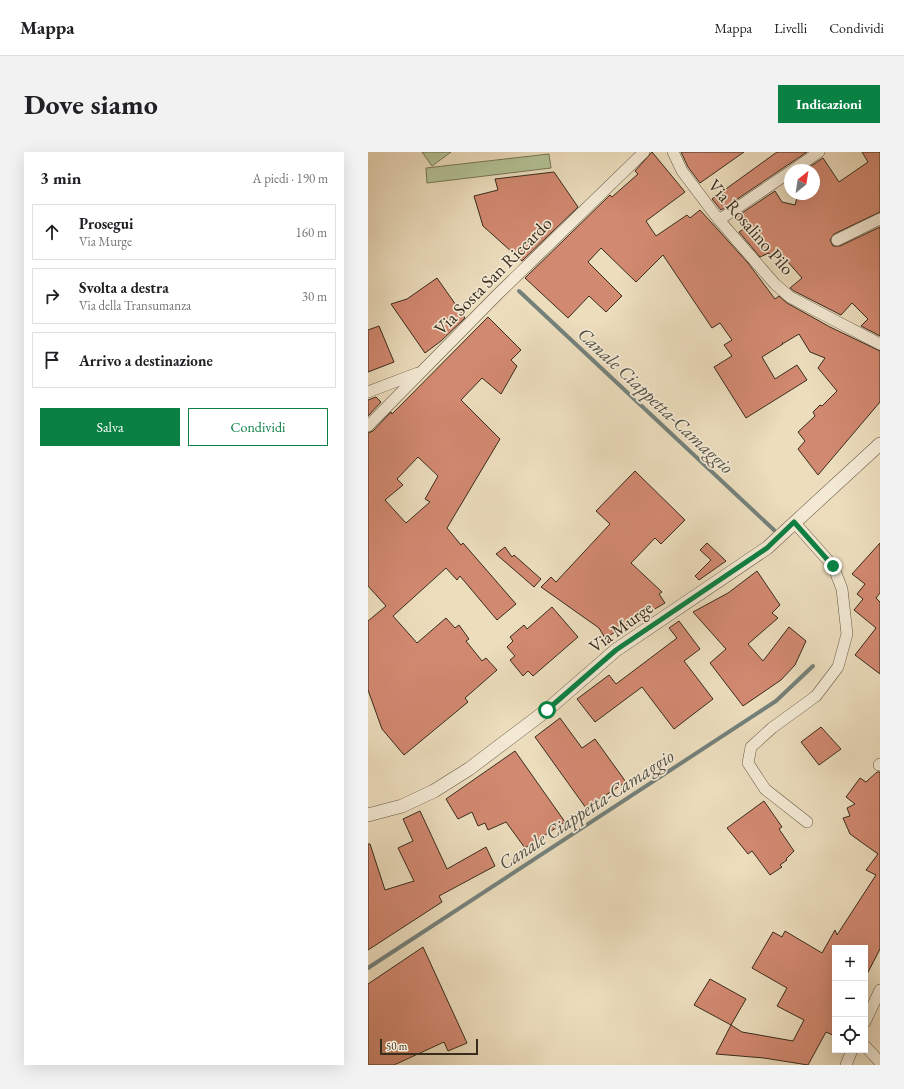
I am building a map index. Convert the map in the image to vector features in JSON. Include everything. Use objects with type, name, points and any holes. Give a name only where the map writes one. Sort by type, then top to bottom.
[{"type":"street","name":"Via Sosta San Riccardo","points":[[368,426],[508,284],[644,152]]},
{"type":"street","name":"Via Rosalino Pilo","points":[[673,152],[682,171],[720,220],[766,275],[790,297],[880,344]]},
{"type":"street","points":[[802,164],[819,152]]},
{"type":"street","points":[[720,220],[784,176]]},
{"type":"street","points":[[837,240],[880,219]]},
{"type":"street","points":[[368,392],[421,371]]},
{"type":"street","name":"Via Murge","points":[[368,815],[402,806],[428,794],[469,769],[547,710],[616,650],[767,548],[880,444]]},
{"type":"street","points":[[792,524],[833,566],[842,588],[847,634],[838,667],[816,696],[772,728],[751,748],[748,763],[765,789],[807,822]]},
{"type":"street","points":[[867,1017],[880,990]]},
{"type":"street","points":[[868,1049],[880,1062]]},
{"type":"street","points":[[846,1065],[851,1053]]},
{"type":"green space","points":[[422,152],[451,152],[432,166]]},
{"type":"green space","points":[[549,154],[551,168],[427,183],[426,168]]},
{"type":"building","points":[[652,152],[685,192],[646,221],[656,236],[687,215],[690,218],[700,210],[748,263],[775,299],[779,296],[787,303],[830,327],[880,351],[880,402],[818,475],[798,449],[805,441],[798,432],[815,416],[813,412],[820,405],[822,406],[837,391],[818,368],[825,358],[810,352],[799,334],[782,343],[783,344],[762,357],[775,379],[797,365],[807,380],[746,418],[714,367],[732,356],[724,345],[732,340],[720,323],[712,328],[663,255],[636,282],[601,248],[588,262],[622,296],[606,312],[589,296],[568,318],[525,278],[610,195],[612,197],[638,174],[635,171]]},
{"type":"building","points":[[681,152],[744,152],[700,183],[688,167]]},
{"type":"building","points":[[777,152],[807,152],[789,164],[784,164],[784,168],[721,210],[712,199]]},
{"type":"building","points":[[862,152],[880,152],[880,212],[834,234],[830,240],[833,246],[840,246],[880,227],[880,336],[861,326],[868,319],[852,303],[841,315],[790,288],[802,278],[787,261],[782,263],[777,253],[771,257],[769,253],[760,257],[739,232],[745,228],[736,217],[775,191],[782,202],[795,205],[796,200],[820,200],[820,164],[814,164],[823,158],[839,182],[868,162]]},
{"type":"building","points":[[554,172],[578,207],[522,261],[483,226],[474,196],[498,190],[495,179]]},
{"type":"building","points":[[437,278],[465,318],[441,341],[425,353],[391,304],[407,299]]},
{"type":"building","points":[[488,317],[521,350],[511,360],[517,366],[501,394],[482,378],[461,400],[500,439],[447,528],[461,545],[463,543],[516,604],[497,620],[460,576],[457,580],[446,568],[393,616],[417,643],[446,618],[455,628],[459,625],[469,639],[466,641],[482,661],[486,658],[497,670],[465,698],[468,702],[404,755],[382,729],[368,690],[368,621],[386,606],[368,586],[368,433],[373,431],[391,412],[392,414]],"holes":[[[418,457],[438,476],[425,499],[430,502],[406,523],[385,500],[403,485],[397,479]]]},
{"type":"building","points":[[379,326],[394,362],[368,372],[368,330]]},
{"type":"building","points":[[376,397],[381,402],[368,416],[368,400]]},
{"type":"building","points":[[635,471],[685,520],[661,544],[655,538],[631,563],[662,592],[659,594],[665,603],[605,638],[599,628],[541,587],[551,577],[556,582],[610,524],[596,511]]},
{"type":"building","points":[[707,543],[726,561],[699,580],[695,576],[711,560],[700,550]]},
{"type":"building","points":[[880,543],[880,593],[876,598],[880,602],[880,674],[855,655],[876,628],[854,610],[863,599],[857,594],[865,584],[852,574]]},
{"type":"building","points":[[505,547],[512,557],[514,555],[541,579],[534,587],[496,554]]},
{"type":"building","points":[[757,571],[780,605],[772,613],[778,618],[748,644],[763,661],[789,627],[806,641],[795,665],[781,680],[743,706],[710,663],[726,649],[693,612],[728,593]]},
{"type":"building","points":[[552,607],[578,637],[533,676],[528,671],[523,676],[510,660],[515,656],[507,647],[513,641],[510,637],[524,625],[527,629]]},
{"type":"building","points":[[679,621],[700,649],[684,661],[713,699],[674,729],[642,687],[595,722],[577,699],[609,675],[616,684],[677,638],[669,628]]},
{"type":"building","points":[[560,718],[582,748],[595,739],[626,782],[586,808],[535,737]]},
{"type":"building","points":[[821,727],[841,749],[819,765],[801,742]]},
{"type":"building","points":[[515,751],[565,822],[525,848],[506,822],[488,830],[485,823],[478,826],[472,812],[458,819],[446,799]]},
{"type":"building","points":[[877,772],[880,772],[880,949],[868,972],[868,945],[832,945],[832,1035],[826,1032],[808,1065],[764,1058],[716,1054],[731,1025],[742,1032],[793,1041],[804,1020],[777,1006],[787,988],[752,968],[773,932],[782,937],[785,931],[822,953],[835,930],[837,935],[876,875],[866,870],[878,854],[850,834],[843,818],[850,816],[847,808],[855,804],[846,797],[860,778],[866,782]]},
{"type":"building","points":[[764,801],[782,827],[779,829],[794,851],[786,859],[787,860],[780,865],[782,867],[770,875],[752,851],[748,854],[727,828]]},
{"type":"building","points":[[420,811],[447,869],[486,847],[495,866],[439,896],[442,902],[368,950],[368,844],[370,844],[385,890],[414,881],[398,848],[413,841],[403,819]]},
{"type":"building","points":[[423,947],[467,1043],[448,1051],[444,1042],[394,1065],[368,1065],[368,984]]},
{"type":"building","points":[[710,979],[746,999],[731,1025],[694,1005]]},
{"type":"waterway","name":"Canale Ciappetta-Camaggio","points":[[519,291],[774,530]]},
{"type":"waterway","name":"Canale Ciappetta-Camaggio","points":[[368,968],[776,701],[813,666]]},
{"type":"route","points":[[547,710],[616,650],[767,548],[794,522],[833,566]]}]
